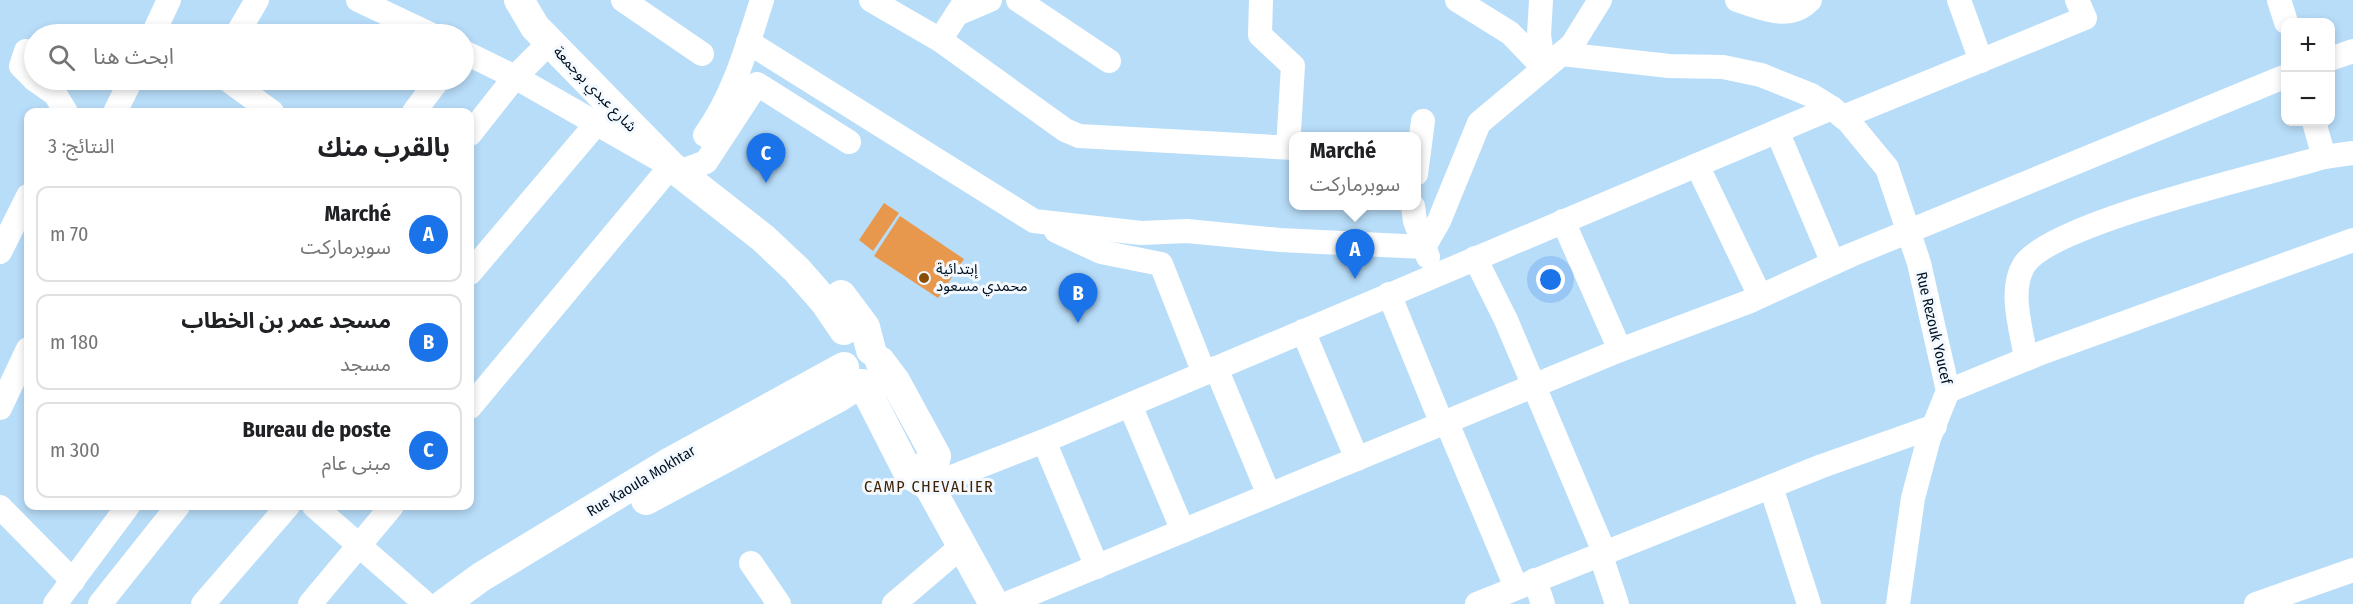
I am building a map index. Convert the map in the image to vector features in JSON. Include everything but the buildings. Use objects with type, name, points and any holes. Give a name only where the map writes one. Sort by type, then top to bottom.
[{"type":"main road","name":"شارع عبدي بوجمعة","points":[[519,0],[535,27],[675,169],[763,238],[797,270],[825,302],[844,330]]},
{"type":"main road","points":[[675,169],[717,186],[737,198],[790,241],[833,284],[860,318],[869,336],[863,372],[923,467],[929,486],[994,604]]},
{"type":"main road","name":"Rue Kaoula Mokhtar","points":[[444,604],[481,577],[667,464],[863,372]]},
{"type":"main road","name":"Rue Kaoula Mokhtar","points":[[478,604],[535,564],[595,528],[837,398],[863,372]]},
{"type":"street","points":[[158,24],[169,0]]},
{"type":"street","points":[[243,24],[257,0]]},
{"type":"street","points":[[358,0],[409,24]]},
{"type":"street","points":[[623,0],[702,54]]},
{"type":"street","points":[[474,402],[716,120],[735,79],[762,0]]},
{"type":"street","points":[[871,0],[940,40],[1065,130],[1079,136],[1289,148]]},
{"type":"street","points":[[940,40],[961,7],[990,0]]},
{"type":"street","points":[[1018,0],[1109,61]]},
{"type":"street","points":[[1261,0],[1260,35],[1293,66],[1291,132]]},
{"type":"street","points":[[1457,0],[1553,61],[1723,67],[1743,70],[1801,91],[1838,113]]},
{"type":"street","points":[[1541,0],[1539,35],[1553,61]]},
{"type":"street","points":[[1424,247],[1439,221],[1479,123],[1572,45],[1600,0]]},
{"type":"street","points":[[1737,0],[1775,12],[1789,13],[1801,10],[1810,0]]},
{"type":"street","points":[[1959,0],[1981,61]]},
{"type":"street","points":[[929,486],[1130,405],[1777,131],[1838,113],[1981,61],[2085,18],[2078,0]]},
{"type":"street","points":[[2279,0],[2285,18]]},
{"type":"street","points":[[474,129],[515,77],[550,42]]},
{"type":"street","points":[[748,42],[1034,221],[1101,252],[1161,264],[1269,495]]},
{"type":"street","points":[[2335,58],[2353,51]]},
{"type":"street","points":[[474,56],[597,123],[675,169],[706,162],[757,84],[849,142]]},
{"type":"street","points":[[1006,604],[1533,385],[1760,296],[1909,231],[2281,78]]},
{"type":"street","points":[[50,90],[64,108]]},
{"type":"street","points":[[117,108],[126,90]]},
{"type":"street","points":[[242,90],[266,108]]},
{"type":"street","points":[[417,108],[430,90]]},
{"type":"street","name":"Rue Rezouk Youcef","points":[[1838,113],[1887,168],[1909,231],[1948,391],[1913,498],[1898,604]]},
{"type":"street","points":[[1421,135],[1423,121]]},
{"type":"street","points":[[474,268],[597,123]]},
{"type":"street","points":[[2315,126],[2324,156]]},
{"type":"street","points":[[1777,131],[1833,263]]},
{"type":"street","points":[[2026,359],[2017,282],[2024,266],[2039,250],[2116,216],[2324,156],[2353,153]]},
{"type":"street","points":[[1697,165],[1760,296]]},
{"type":"street","points":[[0,252],[24,203]]},
{"type":"street","points":[[1414,210],[1424,247],[1435,275]]},
{"type":"street","points":[[1034,221],[1141,233],[1187,231],[1280,240],[1424,247]]},
{"type":"street","points":[[1563,221],[1620,350]]},
{"type":"street","points":[[1948,391],[2026,359],[2353,240]]},
{"type":"street","points":[[1475,258],[1506,320],[1603,555],[1617,604]]},
{"type":"street","points":[[1389,294],[1444,423],[1525,583],[1543,604]]},
{"type":"street","points":[[1303,331],[1357,459]]},
{"type":"street","points":[[0,408],[24,357]]},
{"type":"street","points":[[1130,405],[1183,531]]},
{"type":"street","points":[[1477,604],[1869,448],[1935,426]]},
{"type":"street","points":[[1044,441],[1097,567]]},
{"type":"street","points":[[1771,487],[1809,604]]},
{"type":"street","points":[[0,507],[73,581]]},
{"type":"street","points":[[55,604],[125,510]]},
{"type":"street","points":[[100,604],[175,510]]},
{"type":"street","points":[[203,604],[285,510]]},
{"type":"street","points":[[319,510],[426,604]]},
{"type":"street","points":[[310,604],[389,510]]},
{"type":"street","points":[[894,604],[962,546]]},
{"type":"street","points":[[751,563],[779,604]]},
{"type":"street","points":[[2256,604],[2353,570]]},
{"type":"shaded area","points":[[884,203],[899,213],[873,251],[859,240]]},
{"type":"shaded area","points":[[900,216],[964,259],[938,298],[874,256]]},
{"type":"place","name":"Bureau de poste","points":[[766,183]]},
{"type":"place","name":"إبتدائية محمدي مسعود","points":[[924,278]]},
{"type":"place","name":"Marché","points":[[1355,279]]},
{"type":"place","name":"مسجد عمر بن الخطاب","points":[[1078,323]]},
{"type":"district","name":"CAMP CHEVALIER","points":[[929,486]]}]
